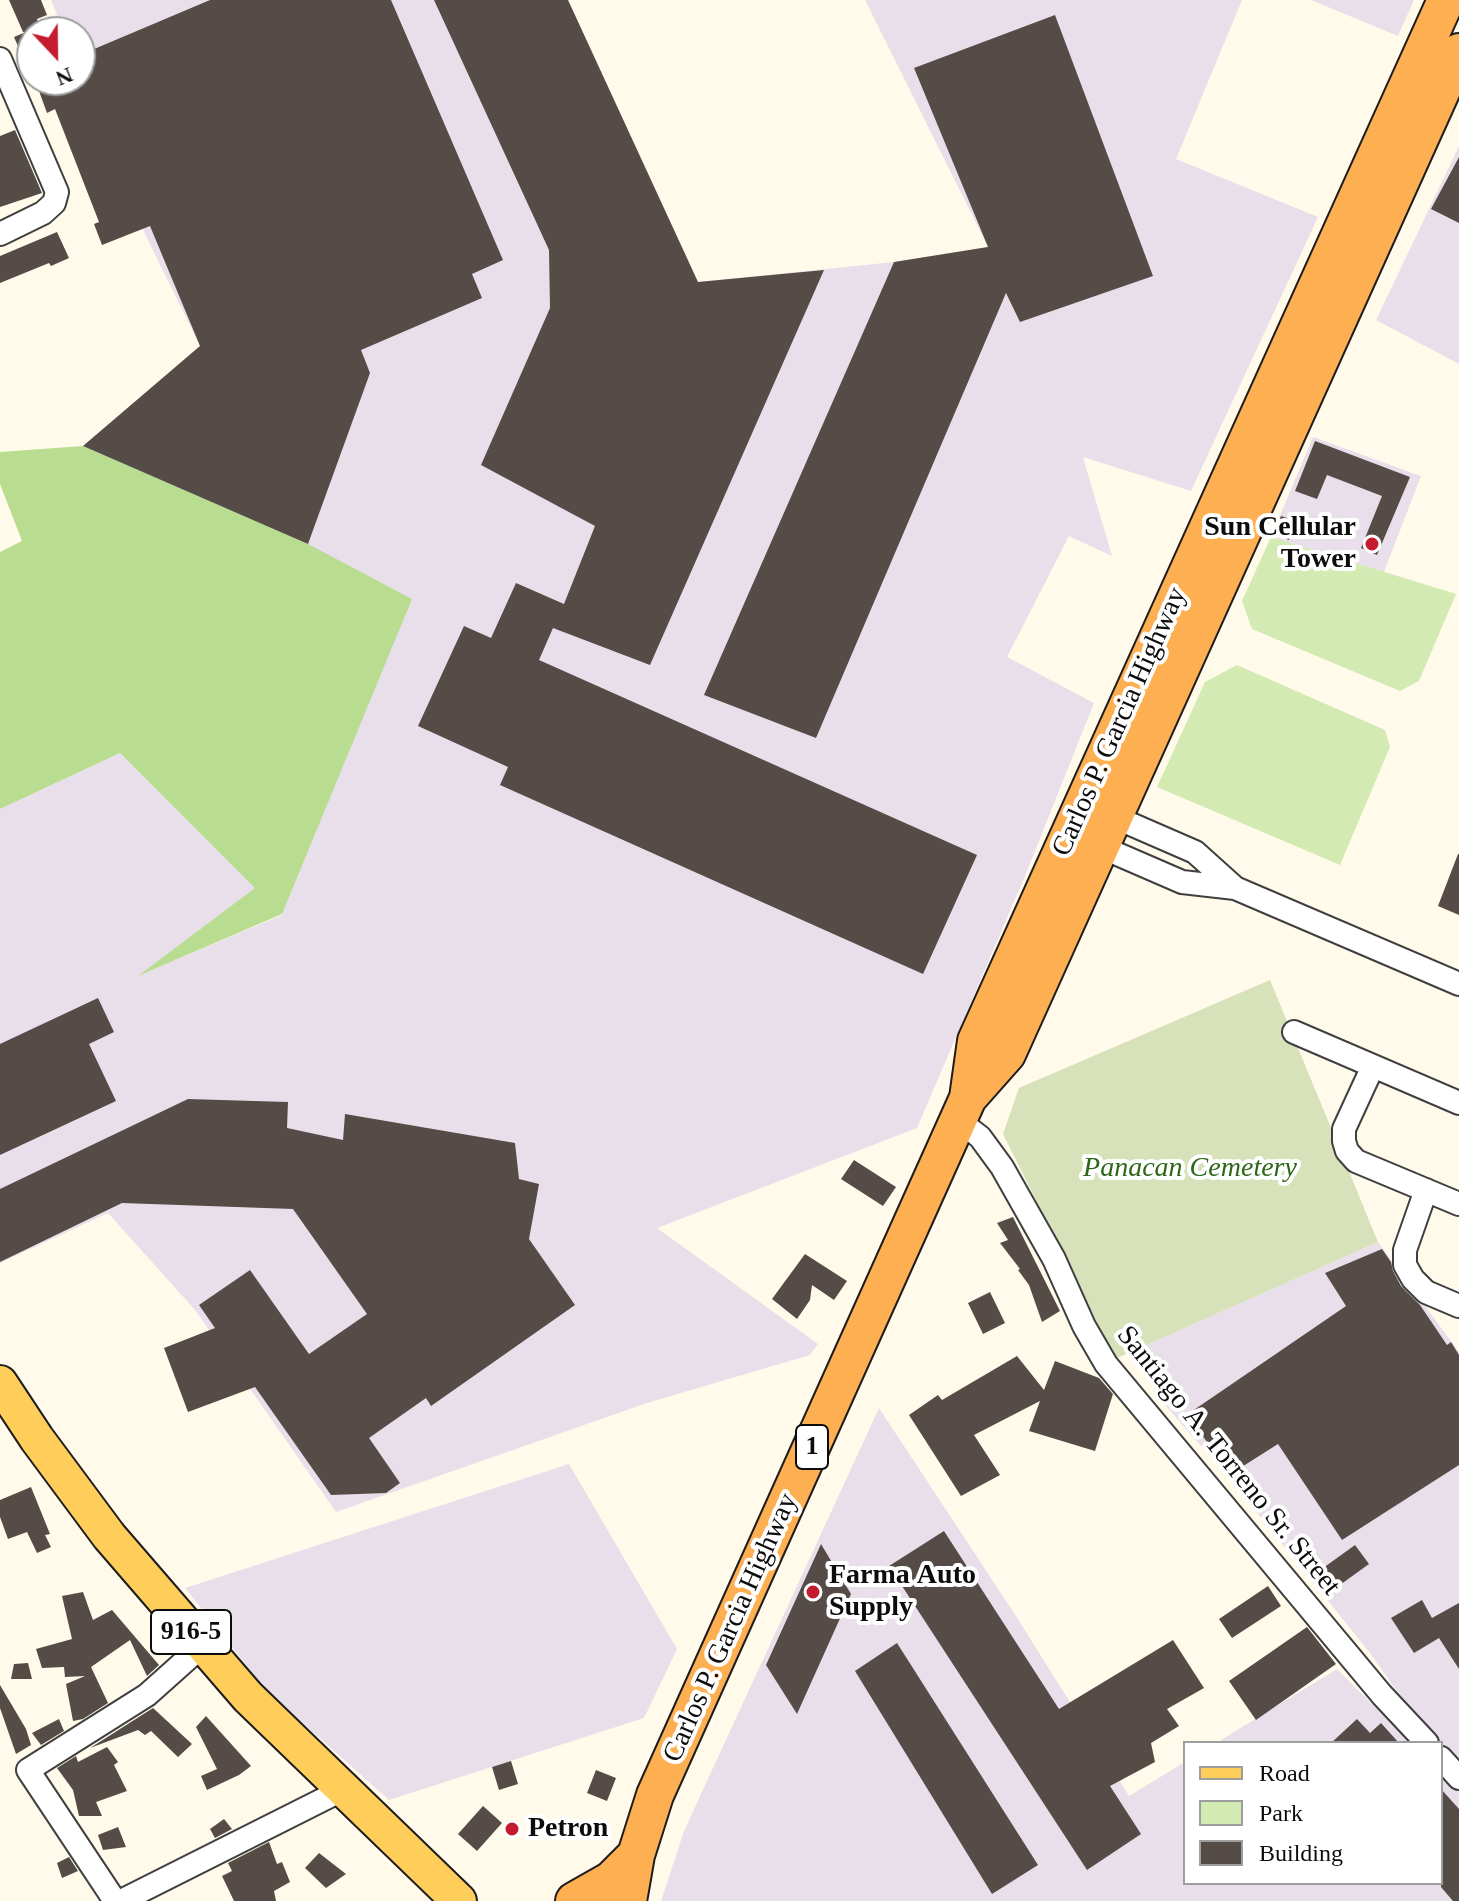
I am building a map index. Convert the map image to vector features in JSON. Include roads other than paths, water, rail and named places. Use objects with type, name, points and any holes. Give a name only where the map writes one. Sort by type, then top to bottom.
[{"type":"highway","name":"Carlos P. Garcia Highway","points":[[628,1901],[636,1855],[655,1795],[963,1109],[976,1041],[1092,825],[1422,93],[1446,0]]},
{"type":"highway","name":"Carlos P. Garcia Highway","points":[[1422,93],[1459,52]]},
{"type":"highway","points":[[574,1901],[611,1880],[636,1855]]},
{"type":"main road","name":"916-5","points":[[0,1383],[109,1536],[248,1697],[459,1901]]},
{"type":"street","points":[[0,59],[9,106],[57,192],[54,203],[29,222],[0,234]]},
{"type":"street","points":[[1092,825],[1172,843],[1195,852],[1235,888]]},
{"type":"street","points":[[1092,825],[1159,872],[1182,882],[1235,888],[1459,984]]},
{"type":"street","points":[[1159,872],[1172,843]]},
{"type":"street","points":[[1294,1032],[1459,1103]]},
{"type":"street","points":[[1373,1066],[1344,1129],[1345,1146],[1356,1161],[1459,1204]]},
{"type":"street","name":"Santiago A. Torreno Sr. Street","points":[[963,1109],[1008,1176],[1054,1259],[1084,1326],[1106,1364],[1382,1695],[1425,1741]]},
{"type":"street","points":[[1426,1190],[1405,1250],[1405,1265],[1426,1292],[1459,1306]]},
{"type":"street","points":[[115,1901],[28,1770],[147,1695],[203,1645]]},
{"type":"street","points":[[1443,1760],[1459,1778]]},
{"type":"street","points":[[121,1901],[342,1790]]},
{"type":"place","name":"Sun Cellular Tower","points":[[1372,544]]},
{"type":"place","name":"Farma Auto Supply","points":[[813,1592]]},
{"type":"place","name":"Petron","points":[[512,1829]]},
{"type":"park label","name":"Panacan Cemetery","points":[[1190,1169]]}]
